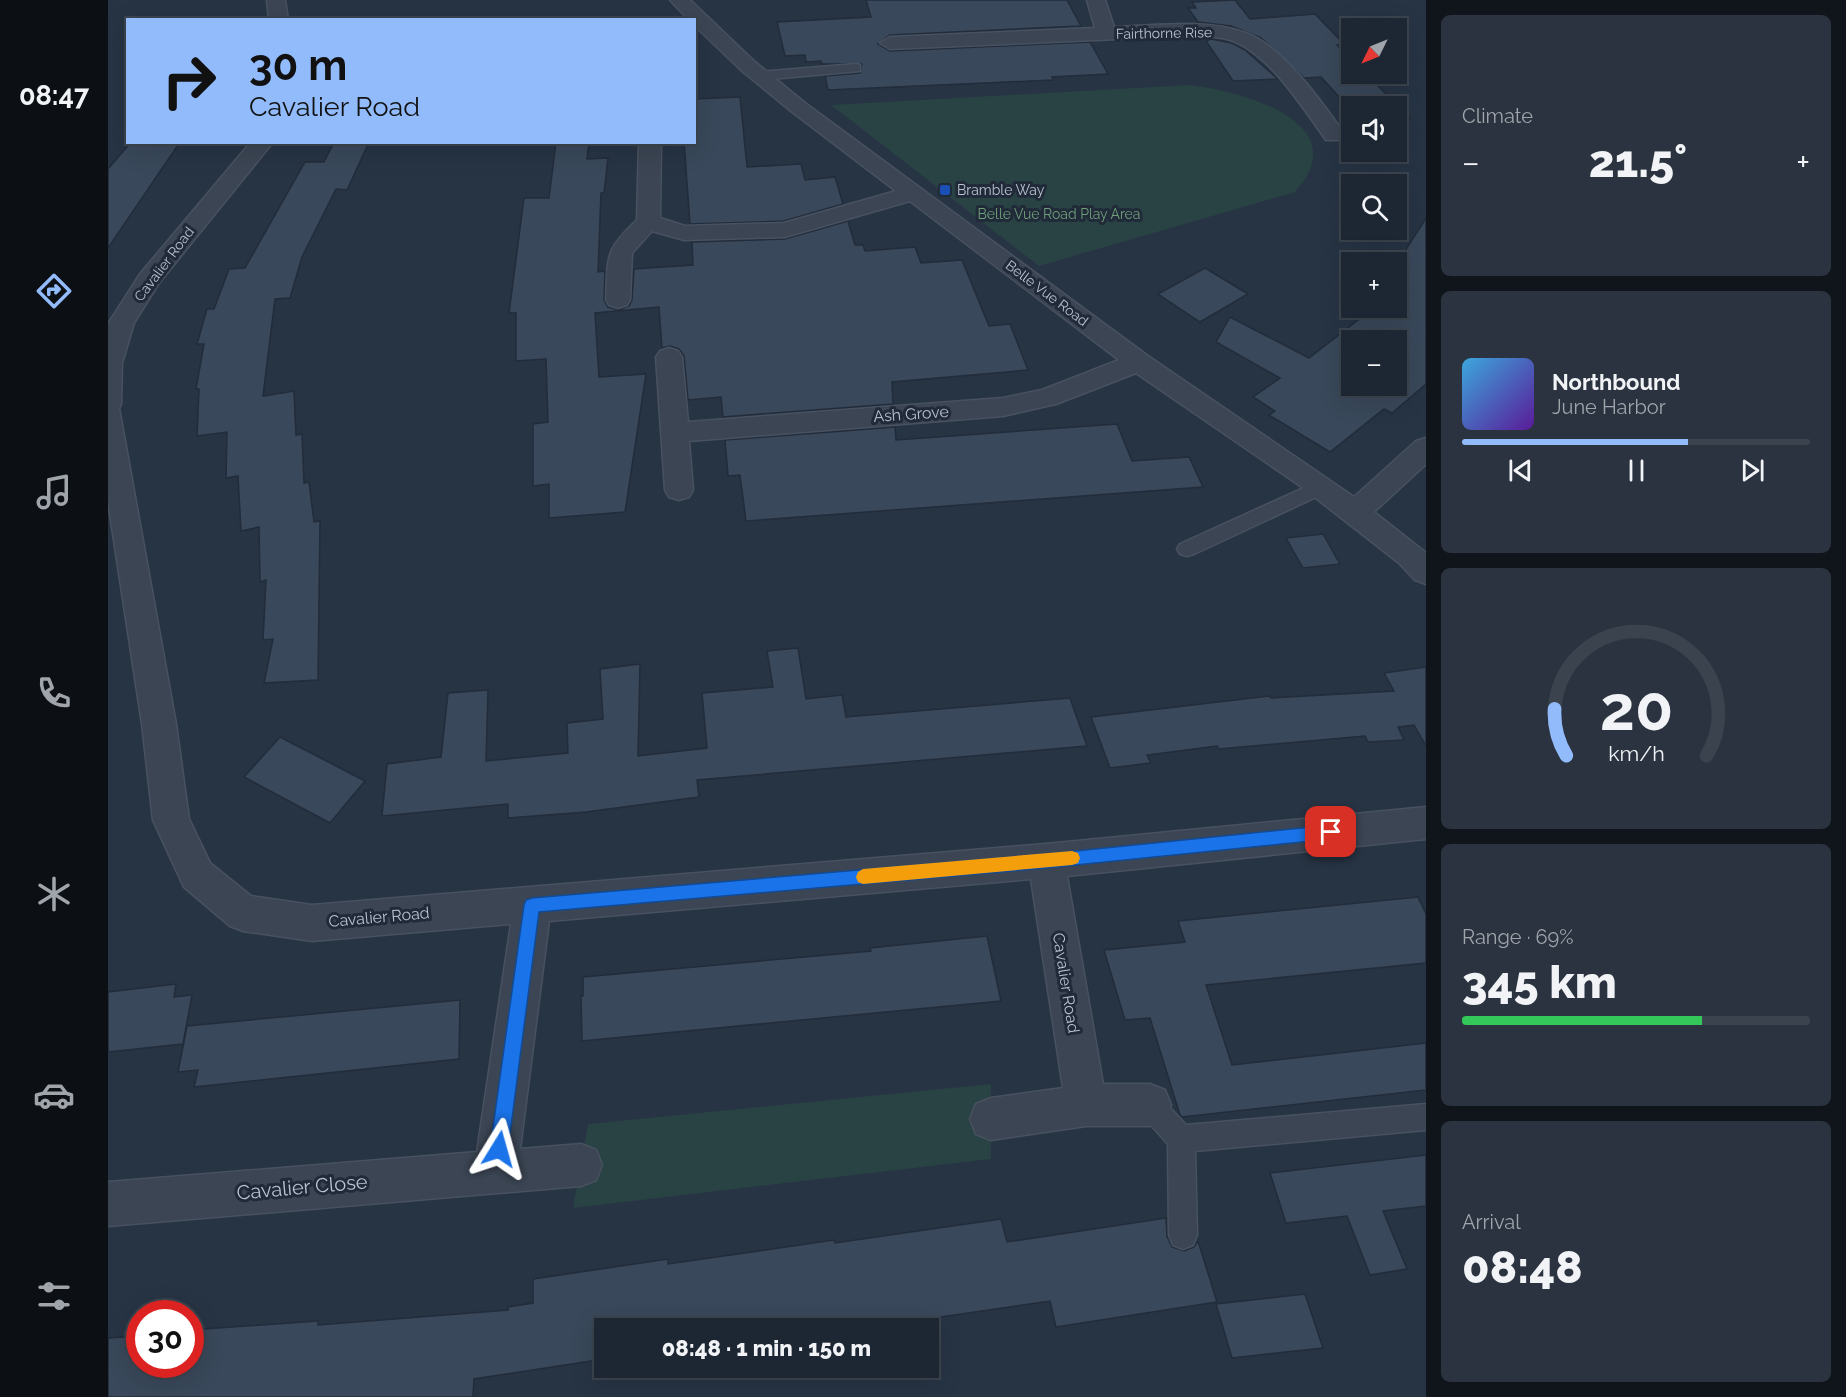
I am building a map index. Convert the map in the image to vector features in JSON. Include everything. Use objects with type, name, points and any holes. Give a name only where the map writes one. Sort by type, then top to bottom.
[{"type":"street","points":[[276,0],[279,18]]},
{"type":"street","name":"Belle Vue Road","points":[[679,0],[758,75],[1139,362],[1355,512],[1410,555],[1426,572]]},
{"type":"street","name":"Fairthorne Rise","points":[[1096,0],[1106,34]]},
{"type":"street","name":"Fairthorne Rise","points":[[890,44],[1186,30],[1244,38],[1271,60],[1334,135]]},
{"type":"street","points":[[1279,101],[1305,98]]},
{"type":"street","name":"Cavalier Road","points":[[108,404],[109,363],[122,323],[149,279],[261,144]]},
{"type":"street","points":[[618,300],[620,253],[627,241],[648,222],[650,144]]},
{"type":"street","points":[[648,222],[684,233],[785,230],[914,193]]},
{"type":"street","points":[[669,357],[679,490]]},
{"type":"street","name":"Ash Grove","points":[[675,433],[1003,407],[1047,398],[1139,362]]},
{"type":"street","name":"Cavalier Road","points":[[108,413],[159,724],[171,820],[197,875],[243,913],[312,923],[1046,861],[1426,823]]},
{"type":"street","points":[[1355,512],[1426,448]]},
{"type":"street","name":"Cavalier Road","points":[[1046,861],[1086,1105]]},
{"type":"street","points":[[496,1171],[532,905]]},
{"type":"street","points":[[992,1119],[1086,1105],[1150,1105]]},
{"type":"street","name":"Cavalier Close","points":[[108,1204],[580,1165]]},
{"type":"lane","points":[[758,75],[856,68]]},
{"type":"lane","points":[[1187,549],[1321,487]]},
{"type":"lane","points":[[1150,1105],[1181,1139],[1183,1235]]},
{"type":"lane","points":[[1181,1139],[1426,1117]]},
{"type":"green space","name":"Belle Vue Road Play Area","points":[[1189,85],[1223,91],[1265,104],[1300,125],[1310,139],[1313,160],[1305,179],[1295,192],[1039,266],[831,105]]},
{"type":"green space","points":[[991,1084],[991,1159],[573,1208],[588,1124]]},
{"type":"building","points":[[866,0],[1067,0],[1081,26],[890,35],[878,44],[890,51],[1090,42],[1108,74],[1052,77],[1053,80],[828,90],[825,76],[860,73],[862,64],[822,64],[821,61],[806,62],[805,55],[785,56],[777,22],[871,17]]},
{"type":"building","points":[[1235,0],[1250,19],[1315,14],[1341,41],[1341,44],[1337,45],[1341,49],[1341,84],[1376,84],[1388,96],[1341,96],[1341,99],[1321,77],[1304,78],[1261,38],[1231,26],[1198,22],[1188,8],[1196,8],[1192,2]]},
{"type":"building","points":[[1211,39],[1232,43],[1245,50],[1278,79],[1233,81],[1206,41]]},
{"type":"building","points":[[740,97],[747,167],[801,164],[805,180],[835,177],[843,204],[784,221],[690,224],[684,144],[696,144],[696,99]]},
{"type":"building","points":[[129,144],[178,145],[108,248],[108,169]]},
{"type":"building","points":[[333,144],[368,144],[347,190],[336,189],[302,257],[290,298],[275,299],[263,396],[294,391],[296,435],[302,434],[304,483],[309,482],[314,522],[320,521],[318,680],[264,683],[273,639],[263,640],[266,580],[260,582],[259,527],[241,531],[238,476],[226,478],[227,432],[197,436],[199,389],[196,389],[204,344],[197,344],[207,309],[214,309],[229,269],[245,268],[305,162],[324,162]]},
{"type":"building","points":[[556,144],[589,144],[587,159],[608,158],[604,193],[601,193],[598,272],[605,271],[604,300],[608,307],[619,310],[629,306],[632,300],[634,269],[693,265],[692,242],[785,239],[848,221],[855,245],[863,245],[865,251],[915,247],[921,263],[962,260],[989,326],[1010,324],[1028,370],[892,382],[893,404],[723,417],[721,397],[688,400],[684,356],[679,349],[670,346],[662,348],[659,307],[595,313],[599,377],[646,374],[625,512],[549,518],[549,484],[533,486],[533,424],[548,422],[546,359],[516,361],[516,313],[509,313],[524,198],[549,198]]},
{"type":"building","points":[[1426,218],[1426,384],[1392,413],[1384,409],[1330,452],[1269,415],[1275,411],[1253,397],[1280,378],[1216,342],[1230,317],[1309,358],[1341,333],[1341,396],[1407,396],[1407,330],[1345,330],[1361,318],[1407,318],[1407,252],[1404,252]]},
{"type":"building","points":[[1205,268],[1248,294],[1200,322],[1158,294]]},
{"type":"building","points":[[1117,424],[1132,461],[1189,457],[1203,487],[746,521],[740,475],[728,476],[725,440],[895,427],[896,440]]},
{"type":"building","points":[[1323,534],[1340,564],[1303,568],[1286,538]]},
{"type":"building","points":[[798,648],[806,699],[842,695],[846,717],[1070,698],[1087,746],[697,780],[699,797],[586,812],[508,818],[508,804],[382,816],[387,764],[441,757],[448,693],[488,690],[486,761],[568,753],[567,723],[603,719],[600,669],[640,664],[638,756],[707,748],[702,693],[773,687],[767,651]]},
{"type":"building","points":[[1426,667],[1426,746],[1414,725],[1398,727],[1404,740],[1368,742],[1365,736],[1219,749],[1217,746],[1147,755],[1151,763],[1110,768],[1091,717],[1269,696],[1271,698],[1394,691],[1384,673]]},
{"type":"building","points":[[280,737],[365,781],[330,823],[244,777]]},
{"type":"building","points":[[1418,897],[1426,914],[1426,963],[1206,985],[1232,1065],[1426,1043],[1426,1090],[1182,1117],[1180,1115],[1150,1018],[1125,1020],[1104,950],[1185,942],[1178,921]]},
{"type":"building","points":[[987,936],[1001,1001],[582,1041],[583,977],[871,951],[870,948]]},
{"type":"building","points":[[176,984],[174,997],[192,995],[183,1044],[108,1052],[108,992]]},
{"type":"building","points":[[460,1000],[459,1059],[194,1087],[198,1070],[178,1072],[187,1026]]},
{"type":"building","points":[[1426,1155],[1426,1206],[1383,1211],[1407,1269],[1370,1275],[1347,1216],[1286,1223],[1270,1173]]},
{"type":"building","points":[[1166,1218],[1167,1236],[1172,1247],[1184,1251],[1194,1247],[1198,1241],[1217,1302],[1056,1327],[1050,1301],[934,1318],[594,1318],[594,1361],[474,1379],[473,1397],[108,1397],[108,1338],[126,1337],[126,1378],[204,1378],[204,1329],[318,1321],[318,1325],[508,1310],[508,1307],[533,1303],[533,1279],[668,1259],[668,1264],[834,1240],[835,1243],[1001,1219],[1007,1242]]},
{"type":"building","points":[[1305,1294],[1323,1348],[1232,1358],[1216,1304]]},
{"type":"slow traffic","points":[[863,877],[1072,858]]},
{"type":"place","name":"Bramble Way","points":[[945,190]]},
{"type":"route","points":[[499,1149],[532,905],[1046,861],[1331,832]]}]
